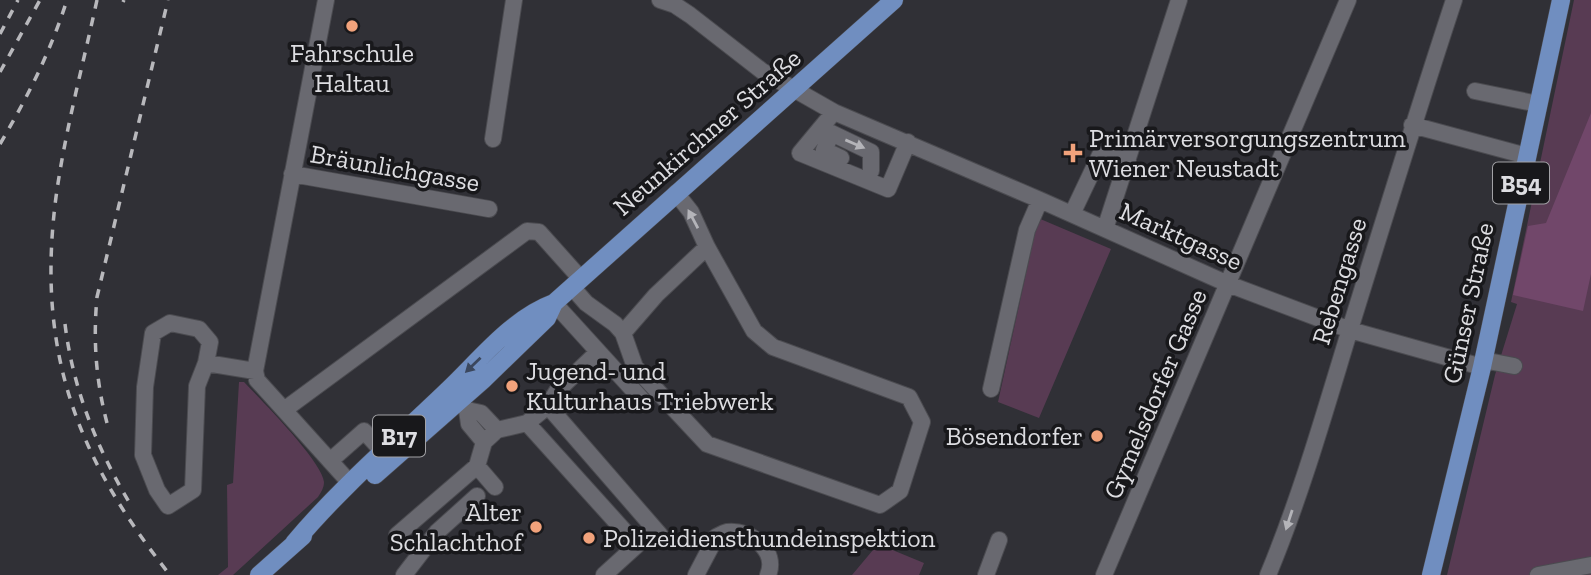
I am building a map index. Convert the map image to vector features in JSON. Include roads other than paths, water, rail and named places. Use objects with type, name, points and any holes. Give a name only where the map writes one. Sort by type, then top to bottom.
[{"type":"main road","name":"Neunkirchner Straße","points":[[258,575],[328,518],[458,401],[547,318],[554,303],[894,0]]},
{"type":"main road","name":"Günser Straße","points":[[1431,575],[1482,363],[1561,0]]},
{"type":"main road","name":"Neunkirchner Straße","points":[[294,543],[321,510],[383,452],[458,401]]},
{"type":"street","name":"Bräunlichgasse","points":[[255,371],[326,0]]},
{"type":"street","points":[[493,139],[514,0]]},
{"type":"street","points":[[1105,229],[1179,0]]},
{"type":"street","name":"Gymelsdorfer Gasse","points":[[1104,575],[1348,0]]},
{"type":"street","name":"Rebengasse","points":[[1268,575],[1308,464],[1412,125],[1454,0]]},
{"type":"street","name":"Marktgasse","points":[[670,2],[762,71],[834,112],[1072,214],[1228,285],[1350,330],[1482,363],[1514,366]]},
{"type":"street","points":[[1475,91],[1538,104]]},
{"type":"street","points":[[834,112],[826,131],[800,153],[888,188]]},
{"type":"street","points":[[1412,125],[1527,156]]},
{"type":"street","points":[[826,131],[872,152],[871,171],[888,188]]},
{"type":"street","points":[[888,188],[908,142]]},
{"type":"street","points":[[1072,214],[1100,155],[1128,160]]},
{"type":"street","name":"Bräunlichgasse","points":[[292,174],[489,209]]},
{"type":"street","points":[[284,410],[527,231],[538,232],[576,283],[586,303],[623,333],[635,367],[707,444],[880,505],[900,491],[922,422],[909,397],[773,347],[754,331],[707,247],[691,212],[676,193]]},
{"type":"street","points":[[990,389],[1027,230],[1040,200]]},
{"type":"street","points":[[623,333],[656,295],[707,247]]},
{"type":"street","points":[[554,303],[645,403]]},
{"type":"street","points":[[170,323],[199,329],[210,342],[206,363],[197,386],[193,490],[168,506],[157,490],[143,455],[145,387],[153,333],[170,323]]},
{"type":"street","points":[[397,536],[477,466],[484,442],[497,430],[527,423],[548,406],[557,391],[598,352]]},
{"type":"street","points":[[206,363],[255,371],[257,380],[350,483]]},
{"type":"street","points":[[458,401],[481,412],[497,430]]},
{"type":"street","points":[[458,401],[468,424],[484,442]]},
{"type":"street","points":[[548,406],[660,536]]},
{"type":"street","points":[[527,423],[637,545],[604,575]]},
{"type":"street","points":[[330,461],[364,431],[383,452]]},
{"type":"street","points":[[477,466],[495,487]]},
{"type":"street","points":[[408,574],[437,532],[477,496]]},
{"type":"street","points":[[422,514],[437,532]]},
{"type":"street","points":[[696,575],[716,537],[727,532],[757,540],[769,553],[771,567],[768,575]]},
{"type":"street","points":[[986,575],[999,540]]},
{"type":"street","points":[[1538,575],[1591,565]]},
{"type":"railway","points":[[0,34],[18,0]]},
{"type":"railway","points":[[0,72],[40,0]]},
{"type":"railway","points":[[0,144],[38,74],[67,0]]},
{"type":"railway","points":[[97,0],[69,123],[56,197],[51,252],[52,304],[58,353],[70,399],[87,444],[137,531],[170,575]]},
{"type":"railway","points":[[107,423],[96,361],[97,297],[168,0]]},
{"type":"railway","points":[[65,324],[74,373],[89,419],[108,464],[132,507]]},
{"type":"place","name":"Fahrschule Haltau","points":[[352,26]]},
{"type":"place","name":"Primärversorgungszentrum Wiener Neustadt","points":[[1073,153]]},
{"type":"place","name":"Jugend- und Kulturhaus Triebwerk","points":[[512,386]]},
{"type":"place","name":"Bösendorfer","points":[[1097,436]]},
{"type":"place","name":"Alter Schlachthof","points":[[536,527]]},
{"type":"place","name":"Polizeidiensthundeinspektion","points":[[589,538]]}]
